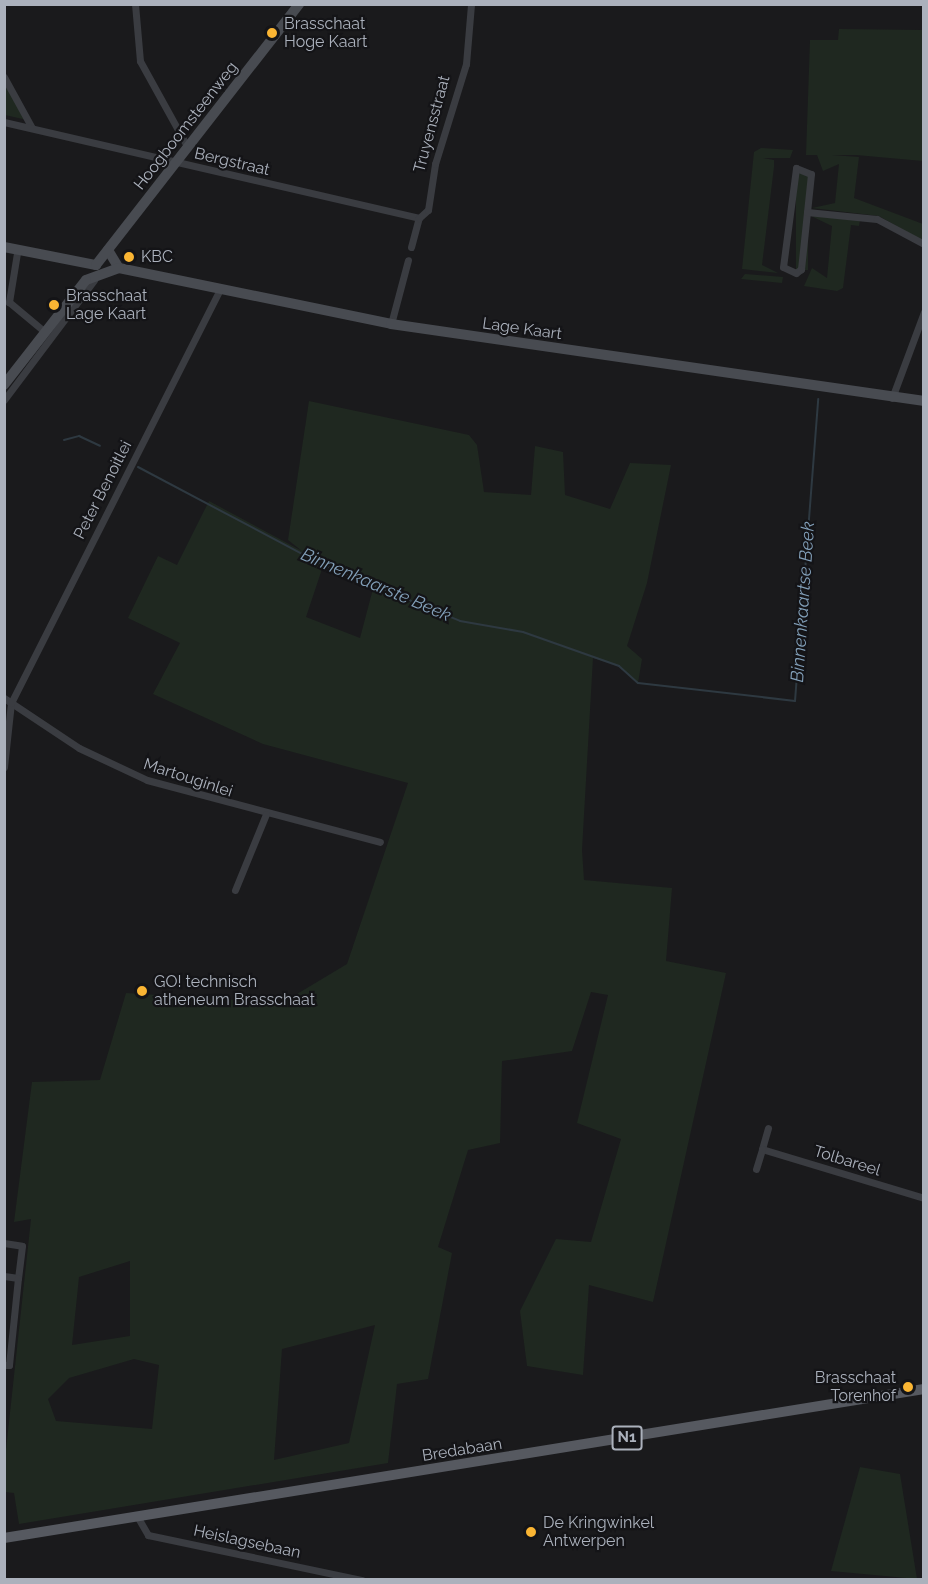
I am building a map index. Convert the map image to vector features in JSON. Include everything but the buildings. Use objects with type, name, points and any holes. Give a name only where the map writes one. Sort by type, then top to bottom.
[{"type":"main road","name":"Bredabaan","points":[[4,1538],[924,1389]]},
{"type":"street","points":[[135,4],[140,61],[188,148]]},
{"type":"street","name":"Hoogboomsteenweg","points":[[4,385],[299,4]]},
{"type":"street","name":"Truyensstraat","points":[[411,247],[419,218],[428,210],[435,164],[466,64],[471,4]]},
{"type":"street","points":[[4,77],[32,128]]},
{"type":"street","name":"Bergstraat","points":[[4,122],[176,164],[419,218]]},
{"type":"street","points":[[796,168],[811,172],[807,212],[801,269],[786,271],[796,168]]},
{"type":"street","points":[[807,212],[877,219],[924,244]]},
{"type":"street","name":"Lage Kaart","points":[[4,249],[91,272],[119,268],[391,324],[924,401]]},
{"type":"street","name":"Lage Kaart","points":[[4,249],[91,272]]},
{"type":"street","points":[[108,250],[119,268]]},
{"type":"street","points":[[17,253],[9,302],[45,332]]},
{"type":"street","points":[[391,324],[408,260]]},
{"type":"street","points":[[4,400],[91,272]]},
{"type":"street","name":"Peter Benoitlei","points":[[8,700],[220,290]]},
{"type":"street","points":[[892,398],[924,312]]},
{"type":"street","points":[[4,767],[8,700]]},
{"type":"street","name":"Martouginlei","points":[[8,700],[111,765],[184,794],[380,842]]},
{"type":"street","points":[[235,890],[266,814]]},
{"type":"street","points":[[756,1169],[768,1128]]},
{"type":"street","name":"Tolbareel","points":[[762,1149],[924,1198]]},
{"type":"street","points":[[4,1243],[22,1246],[9,1365],[4,1365]]},
{"type":"street","points":[[4,1276],[18,1278]]},
{"type":"street","name":"Heislagsebaan","points":[[137,1516],[148,1535],[334,1577],[362,1580]]},
{"type":"shaded area","points":[[839,29],[923,30],[923,161],[832,155],[859,157],[854,198],[923,224],[923,241],[879,216],[812,208],[835,203],[839,164],[823,171],[817,155],[806,155],[810,40],[838,40]]},
{"type":"shaded area","points":[[4,81],[27,120],[5,115]]},
{"type":"shaded area","points":[[761,148],[793,150],[790,158],[763,158],[774,160],[774,167],[762,265],[778,273],[742,269],[754,152]]},
{"type":"shaded area","points":[[796,172],[808,172],[808,270],[796,270]]},
{"type":"shaded area","points":[[811,216],[860,220],[859,226],[851,225],[843,288],[837,291],[804,286],[812,268],[827,278],[832,226]]},
{"type":"shaded area","points":[[745,274],[783,277],[782,283],[741,279]]},
{"type":"shaded area","points":[[309,401],[469,435],[477,445],[484,492],[531,495],[535,446],[563,452],[565,495],[610,509],[630,463],[671,465],[647,583],[627,646],[642,659],[638,683],[619,666],[593,658],[582,850],[584,880],[672,888],[666,961],[726,973],[653,1302],[589,1285],[583,1375],[527,1366],[520,1311],[556,1239],[591,1242],[621,1139],[577,1123],[608,995],[591,992],[572,1051],[502,1061],[500,1143],[468,1150],[438,1247],[452,1253],[428,1379],[397,1384],[388,1463],[19,1524],[14,1493],[5,1492],[4,1468],[31,1219],[14,1222],[32,1082],[100,1080],[126,993],[282,1003],[347,964],[408,783],[263,744],[153,694],[180,643],[128,618],[158,556],[177,565],[209,501],[302,551],[288,540]],"holes":[[[323,566],[374,585],[360,638],[306,617]],[[130,1261],[130,1336],[72,1345],[79,1277]],[[375,1325],[349,1443],[274,1460],[282,1349]],[[134,1359],[159,1365],[152,1429],[56,1421],[48,1399],[69,1378]]]},
{"type":"shaded area","points":[[860,1467],[900,1474],[917,1579],[831,1571]]},
{"type":"waterway","name":"Binnenkaartse Beek","points":[[138,467],[323,565],[460,621],[523,632],[619,666],[638,683],[795,701],[818,399]]},
{"type":"waterway","name":"Binnenkaarste Beek","points":[[64,440],[79,436],[100,446]]},
{"type":"place","name":"Brasschaat Hoge Kaart","points":[[272,33]]},
{"type":"place","name":"KBC","points":[[129,257]]},
{"type":"place","name":"Brasschaat Lage Kaart","points":[[54,305]]},
{"type":"place","name":"GO! technisch atheneum Brasschaat","points":[[142,991]]},
{"type":"place","name":"Brasschaat Torenhof","points":[[908,1387]]},
{"type":"place","name":"De Kringwinkel Antwerpen","points":[[531,1532]]}]
